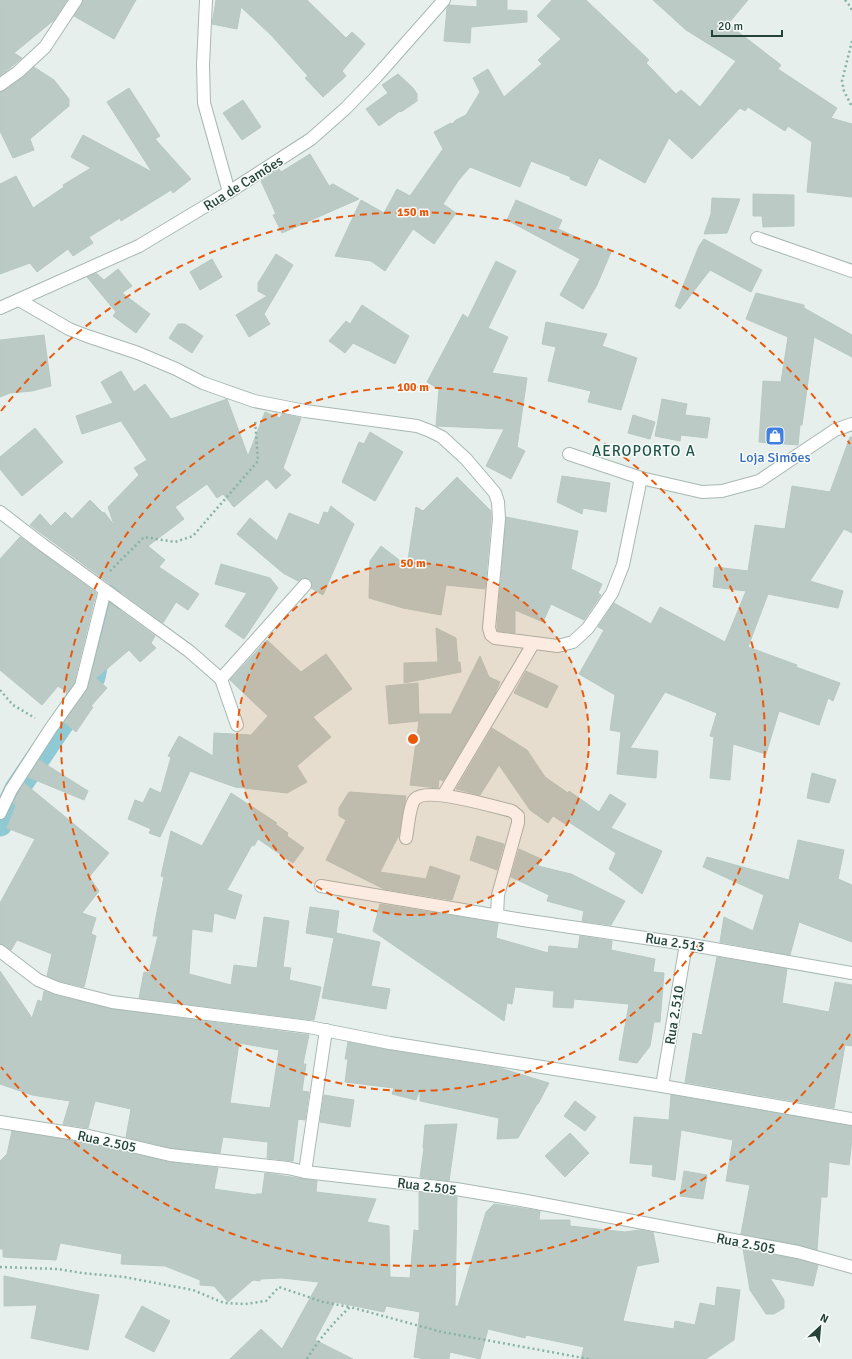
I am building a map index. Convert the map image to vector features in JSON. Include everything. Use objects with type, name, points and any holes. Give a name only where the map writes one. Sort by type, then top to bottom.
[{"type":"street","points":[[0,85],[18,72],[45,47],[76,0]]},
{"type":"street","points":[[206,0],[202,65],[204,104],[230,192]]},
{"type":"street","name":"Rua de Camões","points":[[0,308],[139,246],[230,192],[311,139],[346,108],[376,77],[444,0]]},
{"type":"street","points":[[757,238],[852,271]]},
{"type":"street","points":[[19,300],[69,329],[138,353],[204,383],[254,401],[305,411],[417,426],[442,437],[466,459],[495,493],[498,502],[499,519],[489,628],[490,632],[495,638],[558,646],[573,642],[588,628],[612,593],[623,565],[641,478]]},
{"type":"street","points":[[569,454],[641,478],[702,492],[722,491],[758,481],[835,430],[852,424]]},
{"type":"street","points":[[0,512],[189,651],[221,679],[237,725]]},
{"type":"street","points":[[221,679],[306,585]]},
{"type":"street","points":[[0,813],[11,790],[51,728],[82,686],[101,587]]},
{"type":"street","points":[[444,794],[533,644]]},
{"type":"street","points":[[406,838],[413,803],[416,798],[421,795],[444,794],[512,811],[518,816],[518,823],[498,895],[497,915]]},
{"type":"street","name":"Rua 2.513","points":[[321,886],[852,972]]},
{"type":"street","name":"Rua 2.510","points":[[662,1086],[686,944]]},
{"type":"street","points":[[0,951],[38,980],[57,988],[112,1002],[326,1030],[390,1043],[662,1086],[852,1119]]},
{"type":"street","points":[[305,1172],[326,1030]]},
{"type":"street","name":"Rua 2.505","points":[[0,1122],[89,1136],[170,1155],[456,1189],[521,1200],[798,1252],[852,1267]]},
{"type":"path","points":[[844,0],[852,10]]},
{"type":"path","points":[[852,41],[842,81],[844,90],[852,107]]},
{"type":"path","points":[[101,587],[144,538],[175,542],[193,536],[245,478],[258,462],[254,401]]},
{"type":"path","points":[[0,690],[13,705],[51,728]]},
{"type":"path","points":[[0,1267],[58,1270],[124,1277],[193,1290],[224,1303],[245,1304],[266,1301],[279,1287],[323,1302],[350,1307],[442,1332],[589,1359]]},
{"type":"path","points":[[307,1359],[315,1346],[335,1321],[350,1307]]},
{"type":"building","points":[[0,0],[67,0],[54,20],[14,53],[22,58],[0,76]]},
{"type":"building","points":[[83,0],[136,0],[114,39],[74,16]]},
{"type":"building","points":[[216,0],[307,0],[346,38],[352,32],[365,44],[342,71],[346,76],[323,97],[305,78],[308,76],[271,35],[241,7],[237,29],[212,24]]},
{"type":"building","points":[[477,0],[507,0],[507,10],[527,11],[527,22],[471,27],[470,43],[444,41],[447,8],[449,5],[477,7]]},
{"type":"building","points":[[552,0],[586,0],[649,60],[646,63],[676,94],[681,90],[700,107],[736,61],[686,30],[653,0],[748,0],[728,24],[781,65],[778,69],[837,108],[831,118],[852,124],[852,197],[807,192],[812,142],[788,126],[785,131],[748,107],[745,111],[740,108],[692,159],[669,138],[645,183],[599,158],[586,186],[570,179],[571,177],[531,161],[520,187],[470,167],[458,181],[443,204],[456,213],[434,244],[413,229],[385,271],[371,261],[335,256],[361,200],[384,213],[397,189],[410,196],[443,149],[434,132],[451,123],[452,124],[456,120],[466,115],[480,92],[473,78],[488,69],[504,97],[542,64],[538,60],[561,39],[537,16]]},
{"type":"building","points":[[34,67],[54,80],[69,99],[69,106],[30,139],[34,150],[13,158],[0,131],[0,92],[4,91],[22,78]]},
{"type":"building","points":[[398,74],[413,88],[417,94],[417,101],[379,126],[366,109],[388,93],[382,85]]},
{"type":"building","points":[[129,88],[160,136],[155,139],[191,179],[173,193],[171,190],[121,221],[120,218],[89,237],[93,243],[73,256],[68,249],[37,272],[30,263],[0,274],[0,184],[16,176],[33,208],[64,187],[63,185],[91,168],[71,157],[83,135],[152,172],[107,102]]},
{"type":"building","points":[[243,100],[261,127],[242,140],[223,113]]},
{"type":"building","points":[[310,154],[329,186],[333,184],[359,199],[282,233],[273,215],[276,214],[261,181],[279,169],[281,172]]},
{"type":"building","points":[[753,194],[794,195],[794,226],[763,227],[762,216],[753,216]]},
{"type":"building","points":[[712,198],[740,199],[727,233],[704,234],[711,214]]},
{"type":"building","points":[[516,200],[562,220],[558,229],[611,252],[597,285],[583,309],[560,295],[580,259],[507,220]]},
{"type":"building","points":[[704,239],[762,270],[751,292],[710,270],[680,309],[675,306],[699,246]]},
{"type":"building","points":[[276,254],[293,265],[264,314],[270,324],[249,337],[236,315],[267,296],[258,291],[258,283]]},
{"type":"building","points":[[212,259],[222,277],[200,290],[190,272]]},
{"type":"building","points":[[496,261],[516,271],[488,328],[508,337],[492,373],[527,378],[517,447],[525,451],[511,479],[486,466],[504,429],[436,426],[439,389],[427,382],[463,314],[468,318]]},
{"type":"building","points":[[118,269],[132,286],[122,293],[150,314],[136,333],[113,316],[116,312],[87,277],[96,273],[104,280]]},
{"type":"building","points":[[756,293],[804,305],[804,308],[852,335],[852,357],[814,337],[798,445],[759,442],[763,381],[781,382],[788,337],[746,319]]},
{"type":"building","points":[[362,305],[409,336],[395,364],[353,343],[345,353],[329,341],[346,321],[350,324]]},
{"type":"building","points":[[546,322],[607,334],[602,346],[637,358],[621,410],[588,402],[591,391],[548,381],[556,347],[542,344]]},
{"type":"building","points":[[178,324],[185,324],[203,336],[192,353],[169,338]]},
{"type":"building","points":[[44,335],[51,386],[32,391],[10,393],[0,397],[0,340]]},
{"type":"building","points":[[121,371],[134,392],[145,384],[171,419],[227,399],[248,456],[265,412],[280,418],[282,414],[301,418],[283,468],[291,475],[276,489],[267,479],[234,507],[223,494],[217,498],[207,484],[175,507],[184,519],[148,546],[165,560],[159,567],[199,594],[188,610],[176,602],[163,623],[30,525],[40,514],[51,526],[65,512],[72,519],[90,500],[103,513],[104,512],[114,525],[108,507],[139,475],[134,468],[147,460],[121,421],[82,434],[76,416],[113,403],[101,382]]},
{"type":"building","points":[[662,399],[687,404],[685,415],[710,418],[707,438],[681,435],[680,441],[655,436]]},
{"type":"building","points":[[633,415],[655,422],[650,439],[628,433]]},
{"type":"building","points":[[35,428],[63,462],[22,496],[0,469],[0,457]]},
{"type":"building","points":[[370,432],[403,452],[375,501],[342,482],[359,442],[364,444]]},
{"type":"building","points":[[850,437],[852,437],[852,533],[844,529],[810,581],[843,591],[838,608],[768,594],[748,647],[840,683],[833,701],[828,698],[819,725],[779,711],[766,754],[733,744],[730,780],[710,778],[714,737],[710,736],[717,713],[665,692],[630,748],[658,751],[656,778],[617,774],[621,732],[610,730],[615,695],[579,674],[604,630],[598,627],[614,603],[651,624],[660,607],[725,642],[746,591],[713,587],[715,567],[748,571],[755,525],[785,529],[792,486],[830,492]]},
{"type":"building","points":[[562,476],[610,483],[606,512],[583,508],[582,514],[557,502]]},
{"type":"building","points":[[457,477],[491,511],[485,589],[446,585],[441,615],[403,608],[369,598],[370,561],[381,546],[407,566],[416,507],[423,511]]},
{"type":"building","points":[[331,506],[354,524],[323,595],[311,588],[312,583],[310,579],[303,578],[298,581],[283,573],[237,534],[250,518],[277,541],[289,513],[319,525],[324,512],[328,513]]},
{"type":"building","points":[[506,517],[578,531],[571,569],[602,584],[598,593],[601,595],[584,620],[551,604],[543,622],[515,610],[515,633],[498,631],[497,627]]},
{"type":"building","points":[[20,537],[96,593],[74,683],[66,694],[67,692],[58,686],[42,705],[0,670],[0,559]]},
{"type":"building","points":[[221,564],[270,578],[278,588],[244,639],[225,626],[247,593],[215,584]]},
{"type":"building","points":[[110,603],[155,636],[151,643],[156,648],[140,662],[129,650],[96,678],[107,688],[91,706],[93,707],[76,732],[64,722],[88,688]]},
{"type":"building","points":[[436,628],[456,638],[458,662],[460,662],[461,672],[404,683],[404,663],[438,662]]},
{"type":"building","points":[[267,640],[301,672],[326,654],[352,689],[313,717],[331,737],[297,766],[307,782],[287,793],[235,787],[190,771],[160,837],[149,833],[151,829],[128,819],[135,800],[143,803],[150,788],[161,793],[171,757],[168,756],[179,736],[213,756],[214,733],[251,735],[268,716],[230,680]]},
{"type":"building","points":[[480,656],[489,677],[500,682],[494,696],[443,781],[439,779],[438,788],[410,785],[419,721],[389,724],[386,686],[418,683],[419,718],[419,714],[451,714]]},
{"type":"building","points":[[526,671],[558,686],[547,708],[514,693]]},
{"type":"building","points":[[492,728],[527,750],[545,777],[568,793],[569,791],[599,812],[610,794],[626,804],[611,828],[662,851],[642,894],[609,869],[616,853],[569,822],[567,825],[553,816],[548,823],[530,810],[499,765],[480,795],[456,789]]},
{"type":"building","points":[[39,760],[88,791],[84,800],[28,777]]},
{"type":"building","points":[[812,773],[836,780],[829,803],[807,798]]},
{"type":"building","points":[[24,783],[109,853],[89,877],[99,891],[82,913],[96,918],[91,934],[96,936],[84,987],[59,981],[47,976],[52,954],[17,940],[11,950],[0,944],[0,903],[35,839],[7,828],[16,805],[13,803]]},
{"type":"building","points":[[349,792],[406,796],[399,835],[380,872],[426,879],[430,866],[460,876],[452,900],[384,889],[326,860],[346,820],[339,816],[339,808]]},
{"type":"building","points":[[231,793],[277,823],[275,824],[288,833],[287,836],[304,848],[293,863],[258,839],[254,846],[252,845],[227,890],[242,895],[235,919],[214,913],[212,932],[192,929],[189,974],[231,985],[234,965],[257,968],[264,917],[289,921],[283,967],[291,968],[289,980],[321,987],[314,1020],[139,998],[144,972],[149,973],[158,936],[153,936],[164,877],[161,876],[171,831],[202,846]]},
{"type":"building","points":[[477,836],[504,844],[497,870],[470,860]]},
{"type":"building","points":[[798,840],[844,850],[838,879],[852,885],[852,942],[799,922],[790,955],[720,942],[724,917],[753,931],[764,895],[703,867],[707,857],[789,880]]},
{"type":"building","points":[[519,849],[541,859],[538,866],[571,874],[625,901],[611,925],[582,921],[584,911],[547,901],[549,895],[511,877]]},
{"type":"building","points":[[380,904],[498,923],[496,938],[548,953],[549,946],[578,949],[580,936],[612,941],[611,950],[655,959],[653,972],[664,973],[660,1022],[654,1022],[650,1046],[637,1063],[619,1060],[629,1004],[574,999],[573,1008],[553,1007],[554,991],[515,987],[512,1004],[507,1003],[504,1021],[373,931]]},
{"type":"building","points":[[310,907],[339,911],[336,933],[380,942],[371,986],[390,989],[386,1009],[322,998],[334,938],[306,933]]},
{"type":"building","points":[[717,957],[787,969],[782,1003],[829,1012],[835,982],[852,985],[852,1046],[845,1045],[834,1108],[685,1082],[693,1033],[702,1035]]},
{"type":"building","points":[[0,971],[32,1018],[38,1000],[42,1002],[44,991],[111,1009],[309,1035],[303,1064],[306,1064],[302,1091],[309,1092],[305,1120],[298,1119],[293,1161],[267,1158],[268,1142],[223,1137],[220,1153],[171,1148],[126,1137],[131,1109],[95,1101],[88,1128],[63,1124],[70,1101],[32,1095],[0,1084]],"holes":[[[239,1043],[279,1050],[270,1108],[230,1103]]]},
{"type":"building","points":[[348,1042],[500,1068],[549,1083],[518,1138],[497,1139],[499,1118],[420,1101],[420,1089],[416,1100],[392,1094],[394,1088],[345,1082],[348,1059],[345,1059]]},
{"type":"building","points":[[324,1095],[354,1100],[350,1127],[320,1122]]},
{"type":"building","points":[[671,1095],[852,1126],[849,1165],[829,1162],[827,1197],[821,1197],[817,1250],[741,1234],[750,1185],[726,1181],[733,1140],[681,1130],[675,1180],[652,1176],[653,1165],[630,1163],[634,1117],[669,1120]]},
{"type":"building","points":[[575,1101],[596,1117],[585,1131],[564,1116]]},
{"type":"building","points":[[457,1124],[449,1181],[420,1177],[424,1148],[425,1125]]},
{"type":"building","points":[[12,1131],[88,1143],[168,1162],[218,1168],[214,1189],[256,1195],[262,1194],[265,1173],[317,1181],[316,1192],[376,1199],[367,1222],[389,1226],[390,1277],[410,1278],[414,1230],[419,1231],[419,1192],[457,1197],[455,1306],[458,1306],[486,1212],[494,1204],[540,1211],[539,1220],[570,1220],[570,1226],[625,1232],[639,1230],[653,1232],[659,1262],[637,1266],[623,1321],[674,1329],[675,1321],[695,1325],[700,1303],[715,1306],[717,1287],[740,1290],[734,1340],[706,1359],[581,1359],[584,1347],[526,1335],[525,1338],[488,1329],[480,1359],[450,1352],[449,1359],[424,1359],[414,1357],[420,1312],[386,1306],[384,1312],[335,1302],[315,1340],[353,1359],[230,1359],[261,1329],[282,1349],[319,1282],[282,1278],[260,1279],[260,1281],[253,1280],[228,1302],[214,1286],[200,1285],[200,1280],[165,1266],[121,1264],[122,1254],[60,1243],[56,1260],[3,1257],[3,1249],[0,1249],[0,1161],[7,1154]]},
{"type":"building","points":[[570,1133],[589,1153],[565,1177],[545,1156]]},
{"type":"building","points":[[684,1171],[707,1175],[703,1199],[680,1196]]},
{"type":"building","points":[[743,1249],[796,1259],[818,1265],[813,1286],[770,1278],[784,1300],[784,1308],[774,1314],[766,1314],[750,1290]]},
{"type":"building","points":[[4,1276],[99,1295],[88,1350],[31,1338],[37,1305],[4,1306]]},
{"type":"building","points":[[142,1306],[170,1321],[154,1352],[125,1337]]},
{"type":"waterway","points":[[0,824],[17,789],[93,677],[109,597]]},
{"type":"place","name":"Loja Simões","points":[[775,436]]},
{"type":"district","name":"AEROPORTO A","points":[[644,451]]}]
